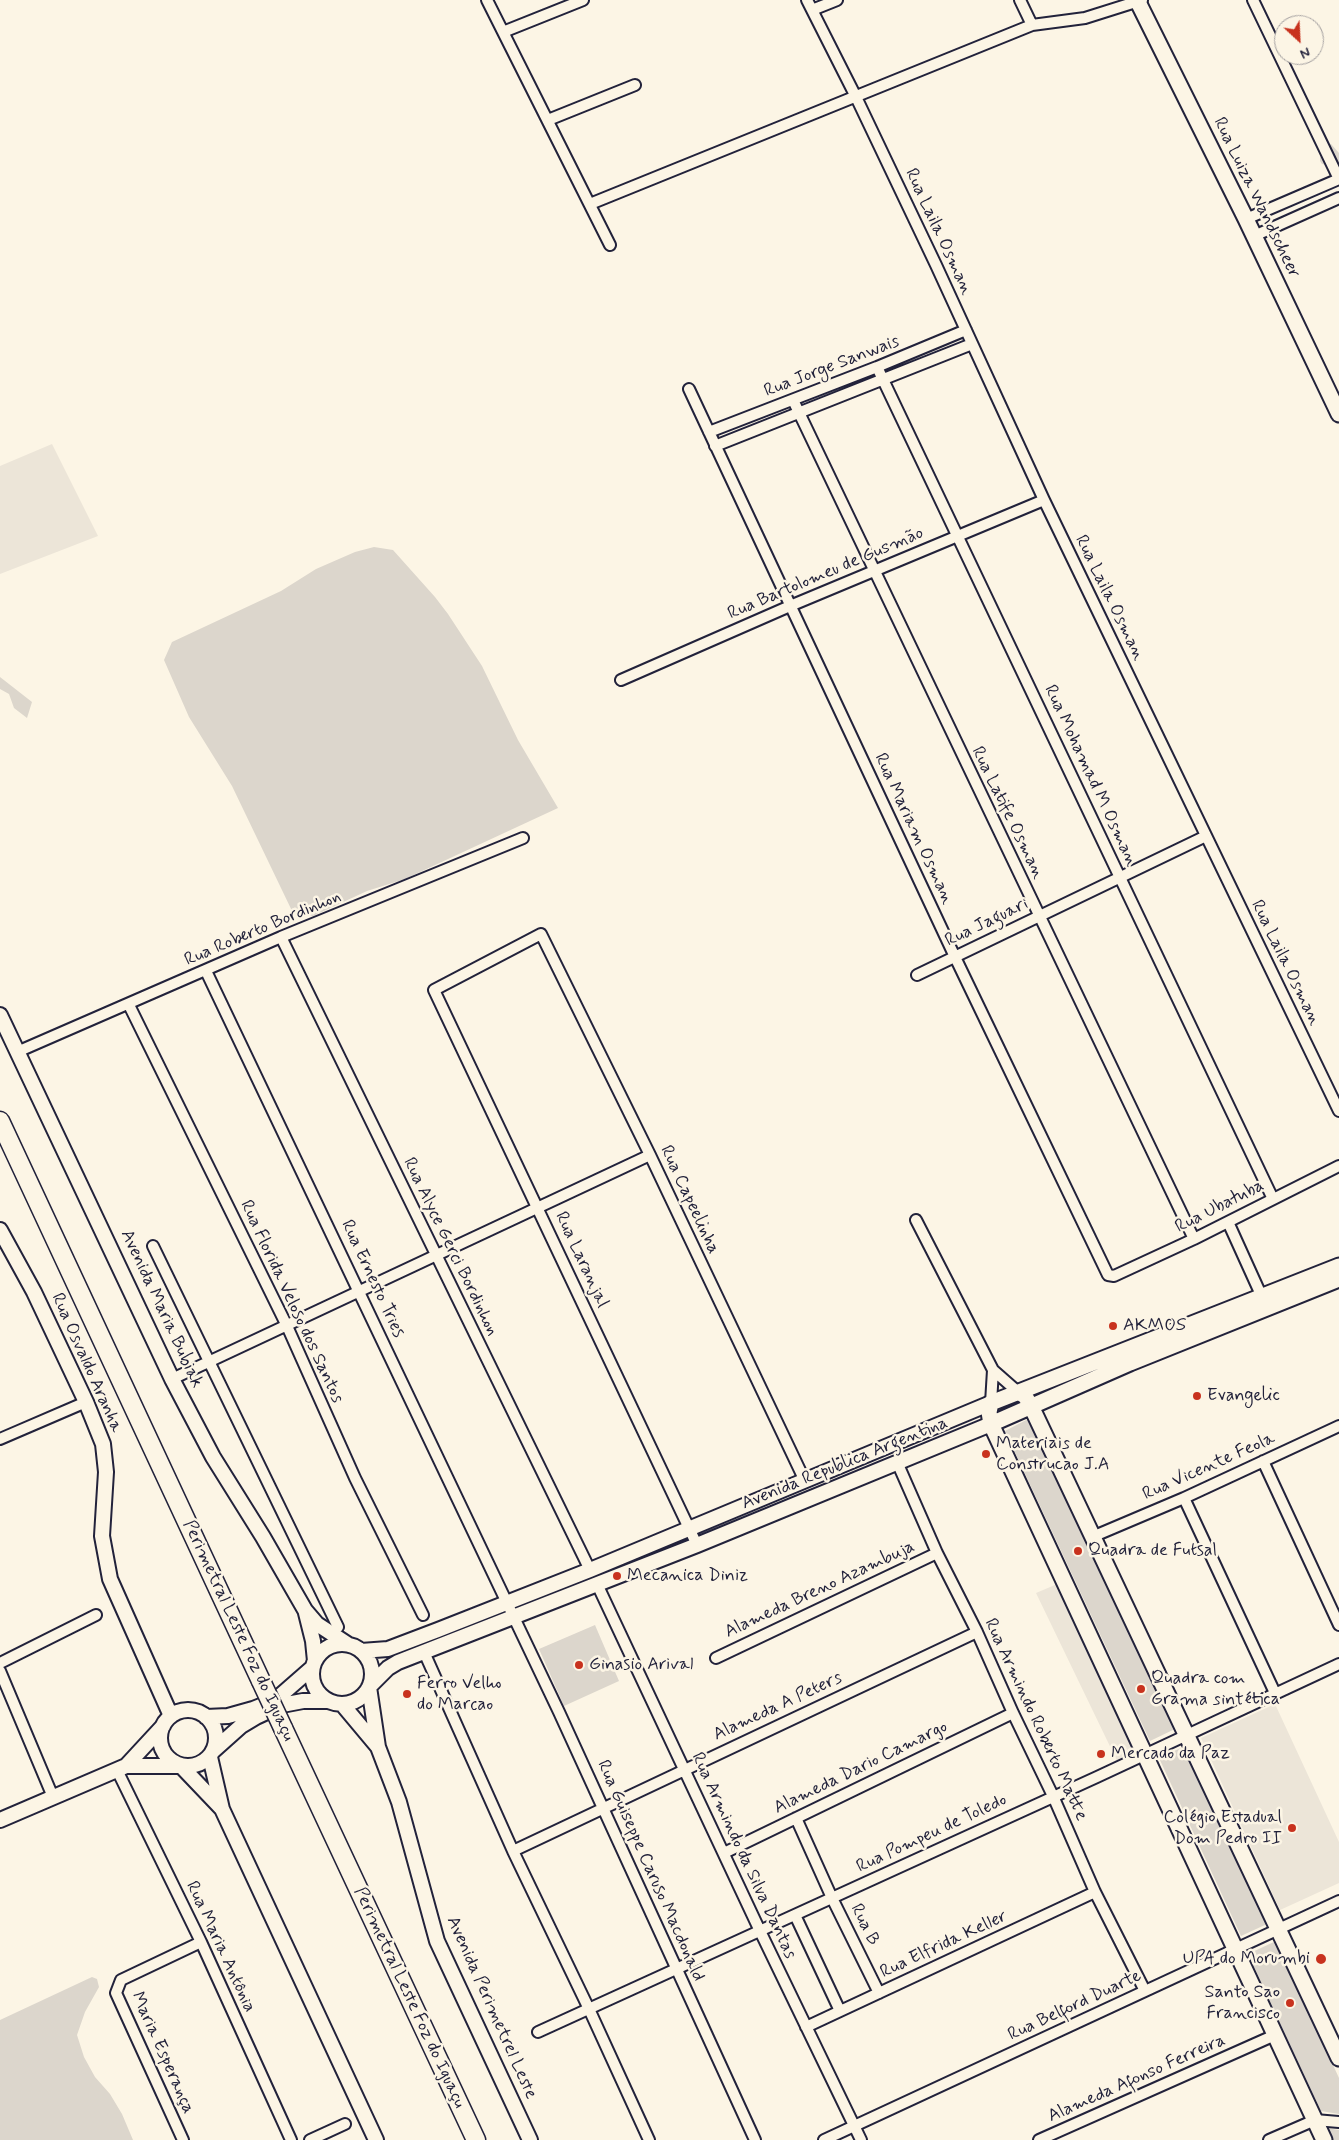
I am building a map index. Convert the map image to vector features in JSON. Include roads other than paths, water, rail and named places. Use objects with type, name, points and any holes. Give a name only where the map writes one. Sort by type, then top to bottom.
[{"type":"highway","name":"Perimetral Leste Foz do Iguaçu","points":[[0,1121],[284,1728],[470,2136]]},
{"type":"main road","name":"Rua Luiza Wandscheer","points":[[1139,1],[1339,414]]},
{"type":"main road","name":"Avenida Republica Argentina","points":[[991,1403],[1339,1266]]},
{"type":"main road","name":"Avenida Republica Argentina","points":[[991,1424],[1130,1363],[1339,1279]]},
{"type":"main road","points":[[1018,1392],[1026,1398],[1031,1406],[1339,2058]]},
{"type":"main road","points":[[991,1403],[989,1412],[991,1424],[1146,1753],[1324,2140]]},
{"type":"street","points":[[487,0],[610,244]]},
{"type":"street","points":[[503,32],[584,0]]},
{"type":"street","name":"Rua Laila Osman","points":[[807,0],[856,97],[1044,500],[1339,1111]]},
{"type":"street","points":[[812,10],[837,0]]},
{"type":"street","points":[[1020,0],[1032,25]]},
{"type":"street","points":[[1246,219],[1339,179],[1253,0]]},
{"type":"street","points":[[590,204],[1032,25],[1085,18],[1139,1]]},
{"type":"street","points":[[548,120],[635,85]]},
{"type":"street","points":[[1254,236],[1339,198]]},
{"type":"street","name":"Rua Jorge Sanwais","points":[[709,432],[877,368],[966,330]]},
{"type":"street","name":"Rua Jorge Sanwais","points":[[715,446],[972,344]]},
{"type":"street","name":"Rua Mohamad M Osman","points":[[877,368],[1273,1199]]},
{"type":"street","name":"Rua Mariam Osman","points":[[689,389],[1104,1270],[1108,1275],[1114,1276]]},
{"type":"street","name":"Rua Latife Osman","points":[[793,400],[797,412],[1194,1239]]},
{"type":"street","name":"Rua Bartolomeu de Gusmão","points":[[621,680],[790,606],[1044,500]]},
{"type":"street","name":"Rua Jaguari","points":[[917,975],[1206,836]]},
{"type":"street","name":"Rua Roberto Bordinhon","points":[[18,1052],[281,938],[523,838]]},
{"type":"street","name":"Rua Capeelinha","points":[[434,990],[541,934],[650,1155],[804,1481]]},
{"type":"street","name":"Rua Alyce Gerci Bordinhon","points":[[281,938],[590,1570]]},
{"type":"street","name":"Rua Ernesto Tries","points":[[206,970],[513,1617]]},
{"type":"street","name":"Rua Laranjal","points":[[434,990],[697,1545]]},
{"type":"street","name":"Rua Florida Veloso dos Santos","points":[[129,1004],[287,1326],[355,1478],[423,1615]]},
{"type":"street","name":"Avenida Maria Bubiak","points":[[0,1015],[172,1380],[213,1457],[263,1537],[305,1610],[317,1624],[355,1648]]},
{"type":"street","points":[[172,1380],[650,1155]]},
{"type":"street","name":"Rua Ubatuba","points":[[1114,1276],[1194,1239],[1339,1166]]},
{"type":"street","points":[[916,1220],[993,1370],[1018,1392]]},
{"type":"street","points":[[1228,1222],[1262,1297]]},
{"type":"street","name":"Rua Osvaldo Aranha","points":[[0,1230],[34,1292],[86,1402],[103,1444],[106,1472],[102,1536],[110,1579],[162,1692],[167,1721]]},
{"type":"street","points":[[153,1246],[338,1627]]},
{"type":"street","points":[[991,1403],[993,1370]]},
{"type":"street","points":[[0,1438],[86,1402]]},
{"type":"street","name":"Avenida Republica Argentina","points":[[355,1648],[388,1650],[590,1570],[991,1403]]},
{"type":"street","name":"Avenida Republica Argentina","points":[[369,1688],[388,1668],[424,1652],[697,1545],[991,1424]]},
{"type":"street","name":"Rua Vicente Feola","points":[[1092,1537],[1184,1498],[1339,1426]]},
{"type":"street","points":[[1263,1461],[1339,1625]]},
{"type":"street","name":"Rua Armindo Roberto Matte","points":[[897,1462],[937,1553],[977,1632],[1012,1713],[1053,1796],[1095,1892],[1145,1991]]},
{"type":"street","points":[[1184,1498],[1275,1694]]},
{"type":"street","name":"Alameda Breno Azambuja","points":[[716,1658],[937,1553]]},
{"type":"street","name":"Rua Armindo da Silva Dantas","points":[[597,1584],[760,1931],[861,2140]]},
{"type":"street","name":"Avenida Maria Bubiak","points":[[305,1610],[313,1641],[314,1664]]},
{"type":"street","points":[[0,1663],[96,1615]]},
{"type":"street","name":"Rua Guiseppe Caruso Macdonald","points":[[513,1617],[604,1809],[755,2140]]},
{"type":"street","name":"Alameda A Peters","points":[[513,1851],[977,1632]]},
{"type":"street","points":[[0,1820],[121,1768],[194,1766],[211,1754],[241,1726],[282,1705],[303,1700],[348,1704],[360,1698],[369,1688],[372,1668],[355,1648],[329,1647],[318,1655],[314,1664],[281,1695],[268,1703],[228,1716],[206,1717]]},
{"type":"street","points":[[424,1652],[513,1851],[649,2140]]},
{"type":"street","points":[[314,1664],[314,1687],[335,1703]]},
{"type":"street","name":"Rua Pompeu de Toledo","points":[[538,2032],[1339,1664]]},
{"type":"street","points":[[0,1671],[53,1797]]},
{"type":"street","name":"Avenida Perimetrel Leste","points":[[369,1688],[378,1747],[399,1802],[437,1941],[530,2140]]},
{"type":"street","name":"Avenida Perimetrel Leste","points":[[335,1703],[378,1747]]},
{"type":"street","points":[[121,1768],[167,1721],[188,1710],[201,1713],[206,1717],[216,1733],[211,1754],[222,1809],[376,2140]]},
{"type":"street","name":"Alameda Dario Camargo","points":[[724,1853],[1012,1713]]},
{"type":"street","points":[[167,1721],[160,1738],[162,1750],[170,1760],[181,1766],[222,1809]]},
{"type":"street","name":"Rua Maria Antônia","points":[[121,1768],[291,2140]]},
{"type":"street","name":"Rua B","points":[[796,1818],[832,1898],[879,1994]]},
{"type":"street","name":"Rua Elfrida Keller","points":[[806,2027],[1095,1892]]},
{"type":"street","name":"Rua Belford Duarte","points":[[824,2140],[1339,1901]]},
{"type":"street","name":"Rua Armindo da Silva Dantas","points":[[795,1915],[840,2011]]},
{"type":"street","name":"Maria Esperança","points":[[184,2140],[116,1992],[121,1980],[201,1942]]},
{"type":"street","name":"Alameda Afonso Ferreira","points":[[1039,2140],[1275,2035]]},
{"type":"street","points":[[1270,2140],[1315,2120],[1339,2122]]},
{"type":"street","points":[[310,2140],[345,2124]]},
{"type":"place","name":"AKMOS","points":[[1113,1326]]},
{"type":"place","name":"Evangelic","points":[[1197,1396]]},
{"type":"place","name":"Materiais de Construcao J.A","points":[[986,1454]]},
{"type":"place","name":"Quadra de Futsal","points":[[1078,1551]]},
{"type":"place","name":"Mecanica Diniz","points":[[617,1576]]},
{"type":"place","name":"Ginasio Arival","points":[[579,1665]]},
{"type":"place","name":"Quadra com Grama sintética","points":[[1141,1689]]},
{"type":"place","name":"Ferro Velho do Marcao","points":[[407,1694]]},
{"type":"place","name":"Mercado da Paz","points":[[1101,1754]]},
{"type":"place","name":"Colégio Estadual Dom Pedro II","points":[[1292,1828]]},
{"type":"place","name":"UPA do Morumbi","points":[[1321,1959]]},
{"type":"place","name":"Santo Sao Francisco","points":[[1290,2003]]}]
